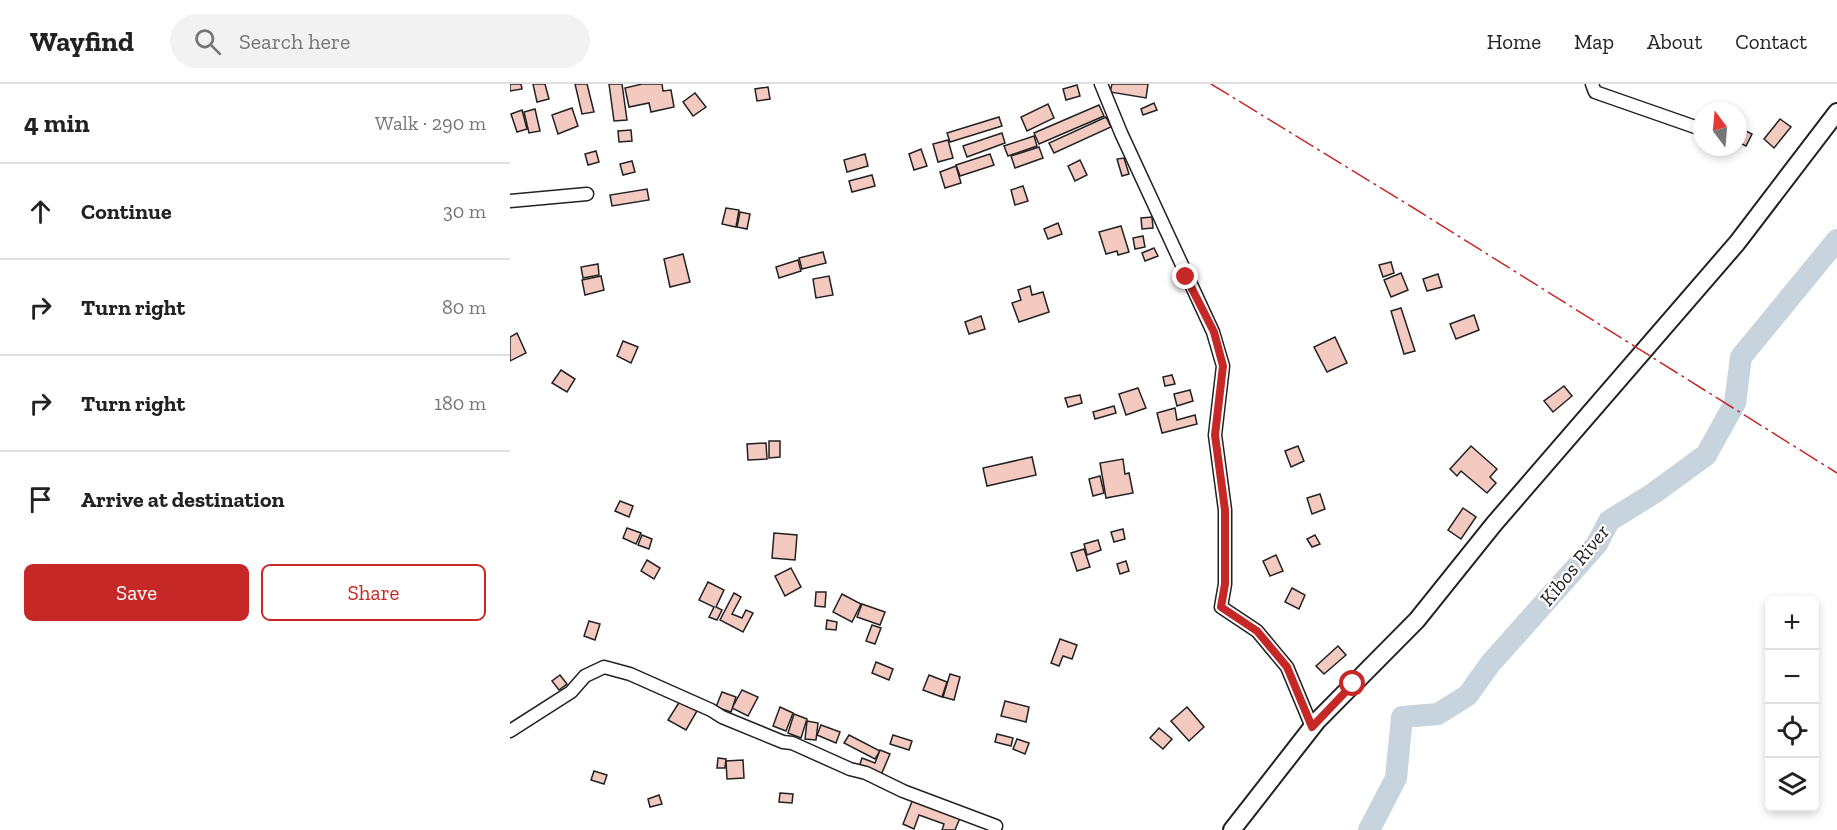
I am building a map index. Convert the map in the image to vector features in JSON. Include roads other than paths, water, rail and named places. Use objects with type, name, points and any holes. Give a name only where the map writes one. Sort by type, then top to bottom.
[{"type":"main road","points":[[1232,830],[1312,727],[1417,620],[1494,524],[1737,243],[1837,112]]},
{"type":"street","points":[[1101,84],[1130,154],[1214,332],[1223,366],[1215,435],[1225,510],[1225,584],[1221,607],[1257,631],[1287,667],[1312,727]]},
{"type":"street","points":[[1592,84],[1595,92],[1693,126]]},
{"type":"street","points":[[510,201],[587,194]]},
{"type":"street","points":[[510,730],[571,692],[585,676],[604,667],[630,674],[722,717],[783,742],[792,743],[850,769],[866,773],[903,791],[996,826]]},
{"type":"waterway","name":"Kibos River","points":[[1369,830],[1396,778],[1402,717],[1438,714],[1468,695],[1490,664],[1597,544],[1609,521],[1654,493],[1706,455],[1735,403],[1741,357],[1837,240]]}]
